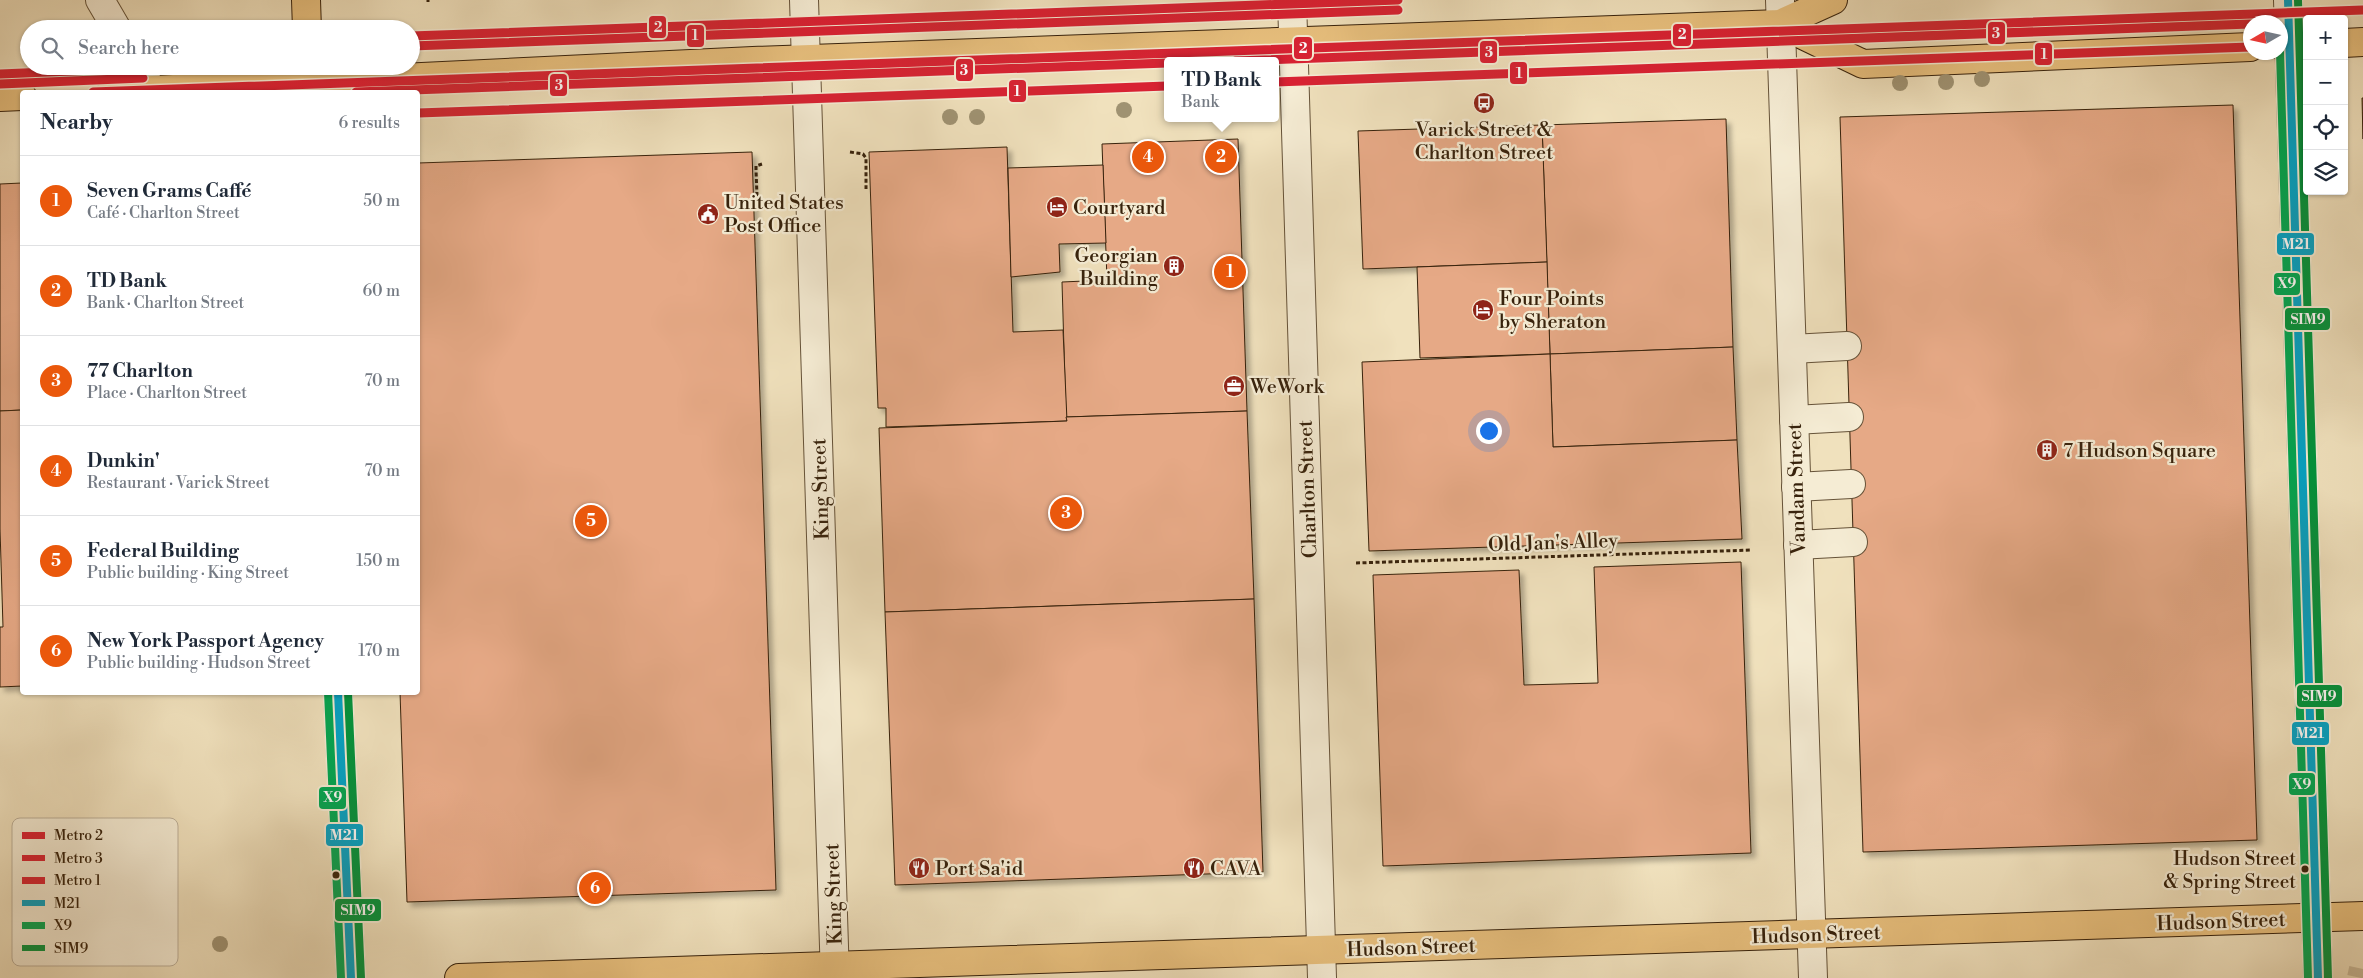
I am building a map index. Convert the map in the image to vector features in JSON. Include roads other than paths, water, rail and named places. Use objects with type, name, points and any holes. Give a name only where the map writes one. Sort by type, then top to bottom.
[{"type":"main road","points":[[306,0],[307,20]]},
{"type":"main road","points":[[168,90],[309,81],[805,60],[1294,43],[1780,12],[1833,0]]},
{"type":"main road","points":[[1780,12],[1863,64],[2243,46]]},
{"type":"main road","points":[[2348,43],[2363,42]]},
{"type":"main road","points":[[0,98],[20,96]]},
{"type":"main road","name":"Hudson Street","points":[[459,978],[835,972],[1321,950],[2363,916]]},
{"type":"street","points":[[100,0],[112,20]]},
{"type":"street","name":"King Street","points":[[804,0],[835,972]]},
{"type":"street","name":"Charlton Street","points":[[1292,0],[1322,978]]},
{"type":"street","points":[[2288,0],[2292,45],[2318,978]]},
{"type":"street","name":"Vandam Street","points":[[1780,12],[1813,978]]},
{"type":"street","points":[[143,75],[151,90]]},
{"type":"street","points":[[1792,349],[1847,346]]},
{"type":"street","points":[[1794,420],[1849,417]]},
{"type":"street","points":[[1796,487],[1851,484]]},
{"type":"street","points":[[1798,545],[1853,542]]},
{"type":"street","points":[[338,695],[351,978]]},
{"type":"tunnel","points":[[2361,978],[2363,969]]},
{"type":"metro line","name":"2","points":[[420,36],[1398,0]]},
{"type":"metro line","name":"1","points":[[420,46],[1398,10]]},
{"type":"metro line","name":"2","points":[[148,90],[2363,10]]},
{"type":"metro line","name":"3","points":[[1279,59],[2243,24]]},
{"type":"metro line","name":"1","points":[[1279,82],[2243,47]]},
{"type":"metro line","name":"3","points":[[412,90],[1164,63]]},
{"type":"metro line","name":"2","points":[[0,74],[20,73]]},
{"type":"metro line","name":"3","points":[[0,84],[143,78]]},
{"type":"metro line","name":"1","points":[[420,113],[1164,86]]},
{"type":"place","name":"Varick Street & Charlton Street","points":[[1484,103]]},
{"type":"place","name":"Dunkin'","points":[[1148,157]]},
{"type":"place","name":"TD Bank","points":[[1221,157]]},
{"type":"place","name":"Courtyard","points":[[1057,207]]},
{"type":"place","name":"United States Post Office","points":[[708,214]]},
{"type":"place","name":"Georgian Building","points":[[1174,266]]},
{"type":"place","name":"Seven Grams Caffé","points":[[1230,272]]},
{"type":"place","name":"Four Points by Sheraton","points":[[1483,310]]},
{"type":"place","name":"WeWork","points":[[1234,386]]},
{"type":"place","name":"7 Hudson Square","points":[[2047,450]]},
{"type":"place","name":"77 Charlton","points":[[1066,513]]},
{"type":"place","name":"Federal Building","points":[[591,521]]},
{"type":"place","name":"Port Sa'id","points":[[919,868]]},
{"type":"place","name":"CAVA","points":[[1194,868]]},
{"type":"place","name":"Hudson Street & Spring Street","points":[[2305,869]]},
{"type":"place","name":"New York Passport Agency","points":[[595,888]]}]
